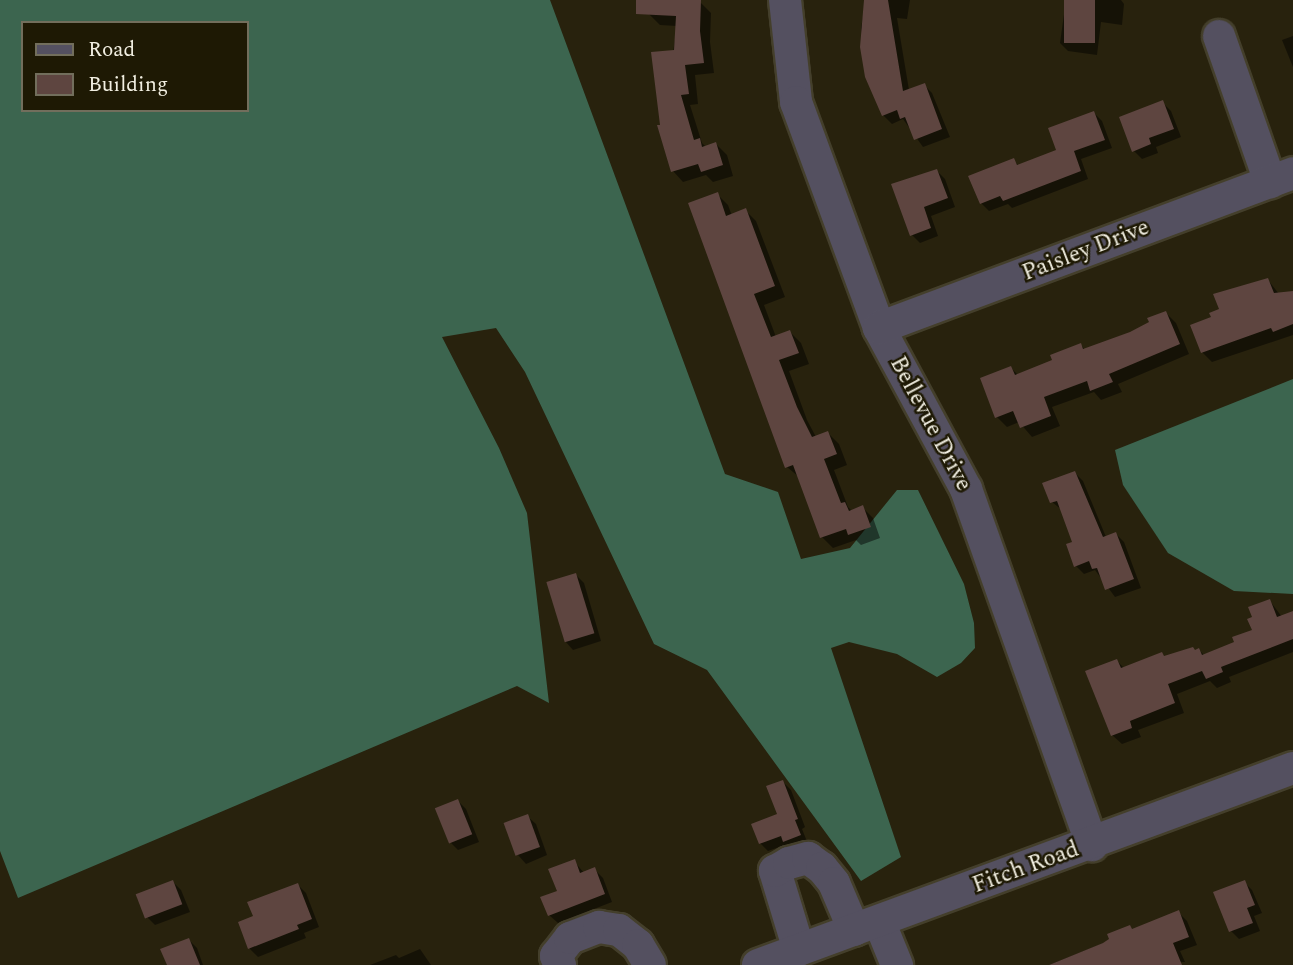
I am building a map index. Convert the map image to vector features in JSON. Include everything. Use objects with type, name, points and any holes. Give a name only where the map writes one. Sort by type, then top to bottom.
[{"type":"street","name":"Bellevue Drive","points":[[785,0],[796,102],[879,328],[966,489],[1092,845]]},
{"type":"street","points":[[1219,36],[1281,178]]},
{"type":"street","name":"Paisley Drive","points":[[879,328],[1281,178]]},
{"type":"street","name":"Fitch Road","points":[[758,965],[1092,845],[1293,768]]},
{"type":"street","points":[[799,950],[775,871],[789,863],[808,858],[822,868],[897,965]]},
{"type":"street","points":[[560,965],[556,956],[570,938],[599,927],[619,930],[638,946],[650,965]]},
{"type":"green space","points":[[0,0],[550,0],[725,474],[778,492],[801,559],[850,548],[897,490],[918,490],[964,584],[974,623],[975,648],[961,663],[937,677],[897,654],[849,642],[831,648],[901,857],[861,881],[707,670],[654,644],[525,372],[496,328],[442,337],[499,448],[527,513],[549,703],[517,686],[18,898],[0,851]]},
{"type":"green space","points":[[1293,379],[1293,594],[1234,591],[1168,553],[1123,485],[1115,450]]},
{"type":"building","points":[[636,0],[701,0],[700,31],[704,63],[685,65],[689,94],[681,95],[694,140],[700,138],[702,147],[716,142],[723,165],[701,172],[698,164],[671,172],[657,125],[660,125],[651,52],[674,50],[676,16],[636,14]]},
{"type":"building","points":[[864,0],[888,0],[903,91],[925,83],[942,129],[914,140],[905,117],[900,119],[897,110],[882,116],[865,77],[860,47]]},
{"type":"building","points":[[1064,0],[1095,0],[1095,43],[1064,43]]},
{"type":"building","points":[[1163,100],[1174,129],[1149,138],[1151,144],[1132,152],[1119,117]]},
{"type":"building","points":[[1094,111],[1105,140],[1074,151],[1081,171],[1003,201],[1000,196],[980,204],[968,176],[1014,158],[1017,165],[1056,150],[1048,128]]},
{"type":"building","points":[[937,169],[948,198],[924,207],[931,228],[910,236],[891,184]]},
{"type":"building","points":[[718,192],[726,216],[746,208],[775,286],[754,294],[771,337],[790,330],[799,353],[779,360],[797,407],[812,437],[828,431],[837,454],[824,459],[841,503],[845,502],[849,511],[863,505],[871,527],[848,535],[846,529],[820,538],[793,465],[785,468],[688,203]]},
{"type":"building","points":[[1268,278],[1274,293],[1293,291],[1293,324],[1273,332],[1271,328],[1201,353],[1190,325],[1211,317],[1209,313],[1219,309],[1213,294]]},
{"type":"building","points":[[1166,311],[1180,344],[1109,374],[1113,382],[1090,391],[1087,381],[1044,397],[1051,416],[1020,428],[1013,411],[995,418],[980,378],[1011,366],[1015,375],[1052,360],[1050,355],[1081,343],[1083,349],[1130,332],[1149,322],[1147,318]]},
{"type":"building","points":[[1075,471],[1103,537],[1116,532],[1134,579],[1105,590],[1097,568],[1092,569],[1089,561],[1074,567],[1066,544],[1072,542],[1057,501],[1050,503],[1042,483]]},
{"type":"building","points":[[576,573],[594,633],[565,642],[546,582]]},
{"type":"building","points":[[1270,599],[1277,617],[1293,611],[1293,639],[1221,667],[1223,672],[1206,679],[1202,671],[1168,684],[1175,703],[1130,721],[1132,728],[1111,736],[1085,671],[1117,659],[1121,668],[1162,652],[1164,656],[1193,647],[1195,650],[1199,648],[1202,655],[1234,642],[1232,637],[1252,630],[1247,619],[1252,617],[1248,607]]},
{"type":"building","points":[[783,780],[798,819],[795,820],[801,835],[783,842],[781,836],[759,844],[751,824],[777,814],[766,786]]},
{"type":"building","points":[[458,799],[472,834],[449,844],[435,808]]},
{"type":"building","points":[[528,814],[540,847],[516,856],[504,823]]},
{"type":"building","points":[[575,859],[580,873],[595,867],[605,894],[548,916],[540,897],[557,891],[548,869]]},
{"type":"building","points":[[173,880],[182,904],[145,919],[136,894]]},
{"type":"building","points":[[1245,880],[1255,905],[1247,908],[1253,923],[1229,932],[1213,892]]},
{"type":"building","points":[[298,883],[312,919],[297,925],[299,929],[248,949],[238,922],[253,916],[247,902]]},
{"type":"building","points":[[1179,910],[1189,937],[1173,943],[1182,965],[1049,965],[1103,943],[1109,939],[1107,934],[1130,925],[1132,929]]},
{"type":"building","points":[[189,938],[200,965],[167,965],[160,949]]}]
